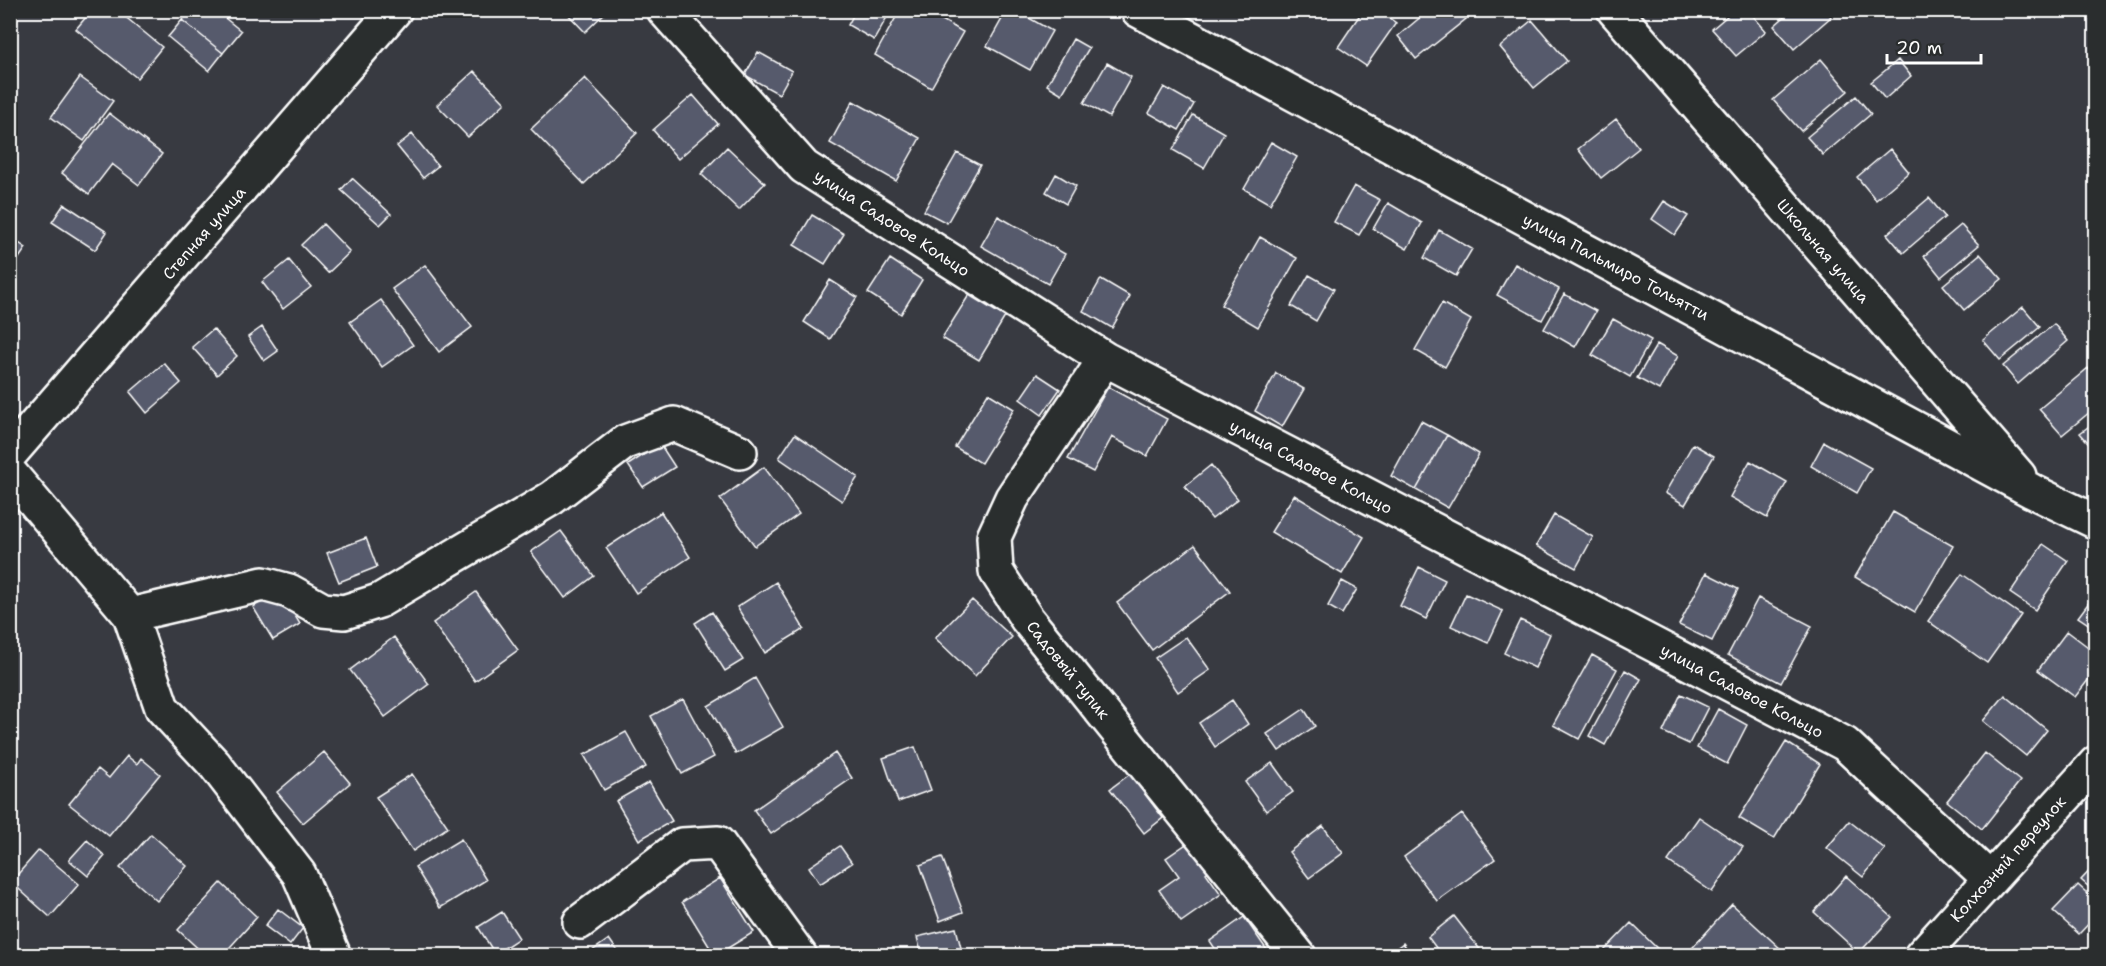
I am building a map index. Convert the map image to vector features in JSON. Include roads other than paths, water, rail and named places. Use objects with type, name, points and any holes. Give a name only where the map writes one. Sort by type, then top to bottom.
[{"type":"street","name":"Степная улица","points":[[10,454],[395,10]]},
{"type":"street","name":"улица Садовое Кольцо","points":[[664,10],[804,167],[1105,359],[1845,744],[1990,879]]},
{"type":"street","name":"улица Пальмиро Тольятти","points":[[1138,10],[2032,491],[2096,522]]},
{"type":"street","name":"Школьная улица","points":[[1614,10],[2032,491]]},
{"type":"street","name":"Садовый тупик","points":[[1105,359],[1012,498],[994,537],[996,571],[1027,619],[1299,956]]},
{"type":"street","points":[[130,615],[263,584],[289,591],[323,610],[344,612],[379,601],[552,498],[625,442],[674,424],[740,453]]},
{"type":"street","points":[[10,473],[130,615],[162,708],[215,765],[299,874],[334,956]]},
{"type":"street","name":"Колхозный переулок","points":[[1921,956],[2096,763]]},
{"type":"street","points":[[579,922],[682,845],[718,843],[800,956]]}]
